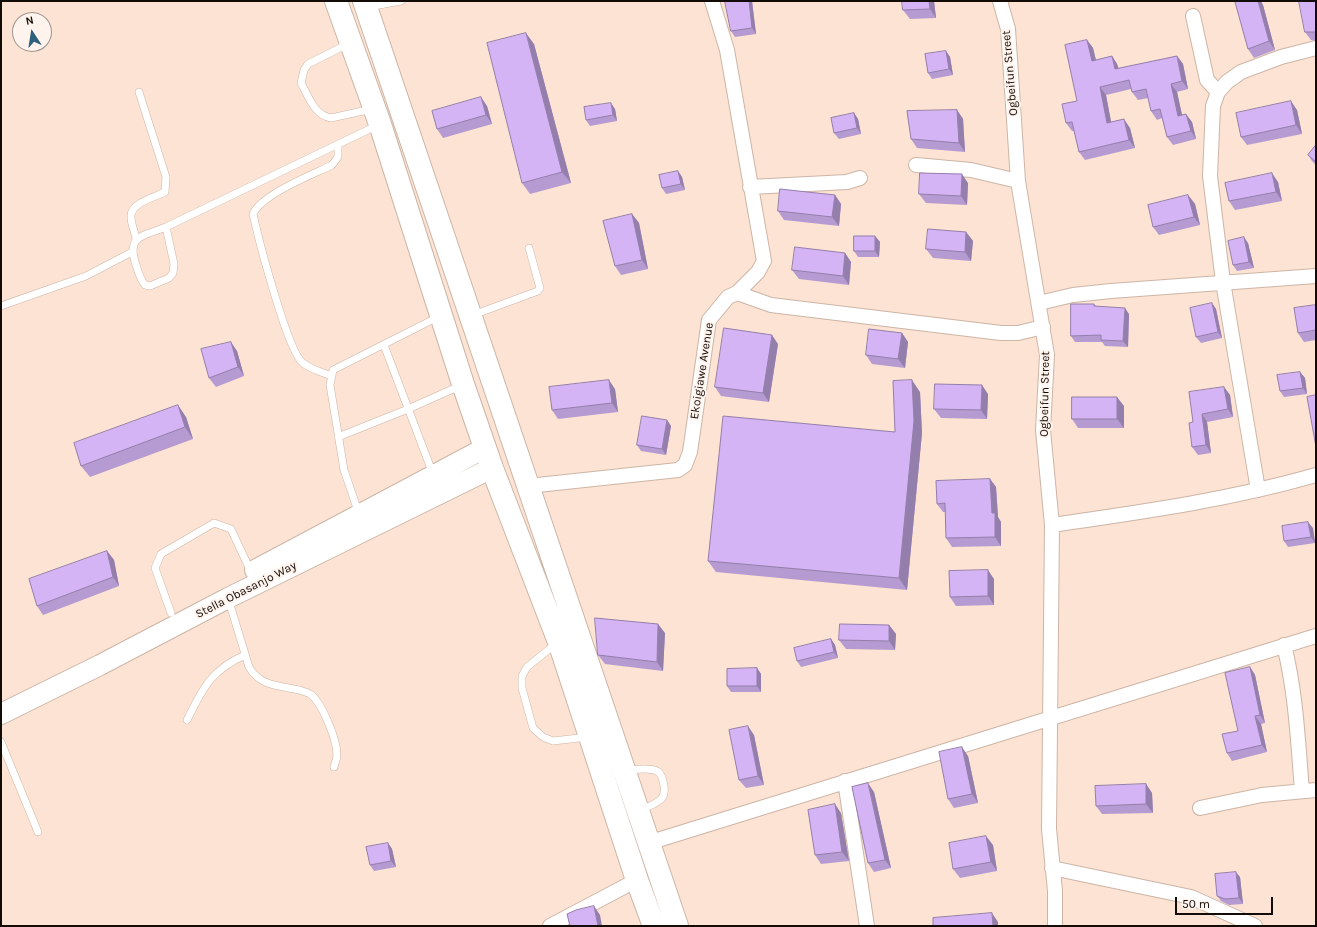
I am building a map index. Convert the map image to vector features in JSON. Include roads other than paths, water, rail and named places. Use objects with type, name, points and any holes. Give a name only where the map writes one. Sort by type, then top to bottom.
[{"type":"highway","points":[[336,1],[377,116],[440,316],[488,458],[559,642],[637,880],[654,926]]},
{"type":"highway","points":[[365,4],[677,926]]},
{"type":"street","name":"Ekoigiawe Avenue","points":[[528,486],[678,470],[685,465],[690,452],[709,320],[728,297],[737,293],[758,272],[764,261],[727,50],[712,1]]},
{"type":"street","name":"Ogbeifun Street","points":[[1000,1],[1008,29],[1018,181],[1047,355],[1043,430],[1052,525],[1049,829],[1055,926]]},
{"type":"street","points":[[1193,16],[1207,80],[1218,92]]},
{"type":"street","points":[[1258,490],[1223,282],[1210,176],[1213,106],[1218,92],[1227,82],[1241,72],[1281,57],[1316,48]]},
{"type":"street","points":[[916,165],[972,170],[1018,181]]},
{"type":"street","points":[[750,187],[847,182],[860,178]]},
{"type":"street","points":[[1039,303],[1073,294],[1316,276]]},
{"type":"street","points":[[737,293],[771,305],[1001,334],[1018,333],[1043,327]]},
{"type":"street","points":[[1,701],[434,476],[488,458]]},
{"type":"street","name":"Stella Obasanjo Way","points":[[1,714],[100,665],[228,598],[488,458]]},
{"type":"street","points":[[1052,525],[1186,506],[1316,475]]},
{"type":"street","points":[[648,843],[1316,636]]},
{"type":"street","points":[[1200,808],[1262,795],[1309,790],[1295,707],[1291,673],[1284,645]]},
{"type":"street","points":[[845,781],[867,926]]},
{"type":"street","points":[[1052,868],[1191,897],[1254,926]]},
{"type":"street","points":[[550,926],[637,880]]},
{"type":"lane","points":[[365,4],[401,1]]},
{"type":"lane","points":[[350,43],[308,64],[304,70],[301,83],[316,111],[325,117],[377,116]]},
{"type":"lane","points":[[136,239],[131,217],[133,210],[137,206],[165,192],[167,187],[166,177],[139,92]]},
{"type":"lane","points":[[166,227],[174,264],[173,273],[169,278],[150,286],[145,285],[141,279],[132,252],[132,245],[136,239],[166,227],[338,145],[377,116]]},
{"type":"lane","points":[[331,376],[302,363],[292,348],[253,214],[256,207],[267,198],[332,164],[338,157],[338,145]]},
{"type":"lane","points":[[470,316],[538,291],[540,288],[529,248]]},
{"type":"lane","points":[[1,306],[86,276],[132,252]]},
{"type":"lane","points":[[359,516],[344,470],[338,437],[330,384],[333,370],[440,316]]},
{"type":"lane","points":[[384,345],[434,476]]},
{"type":"lane","points":[[338,437],[408,409],[463,384]]},
{"type":"lane","points":[[171,613],[155,568],[161,554],[214,523],[231,529],[251,572]]},
{"type":"lane","points":[[228,598],[245,655],[252,671],[262,682],[310,694],[317,700],[331,730],[336,745],[337,755],[334,767]]},
{"type":"lane","points":[[559,642],[527,667],[522,676],[522,688],[534,728],[543,737],[553,741],[590,737]]},
{"type":"lane","points":[[187,720],[205,684],[228,662],[245,655]]},
{"type":"lane","points":[[1,742],[38,832]]},
{"type":"lane","points":[[624,770],[649,769],[657,771],[662,776],[665,788],[664,796],[660,802],[638,811]]}]
